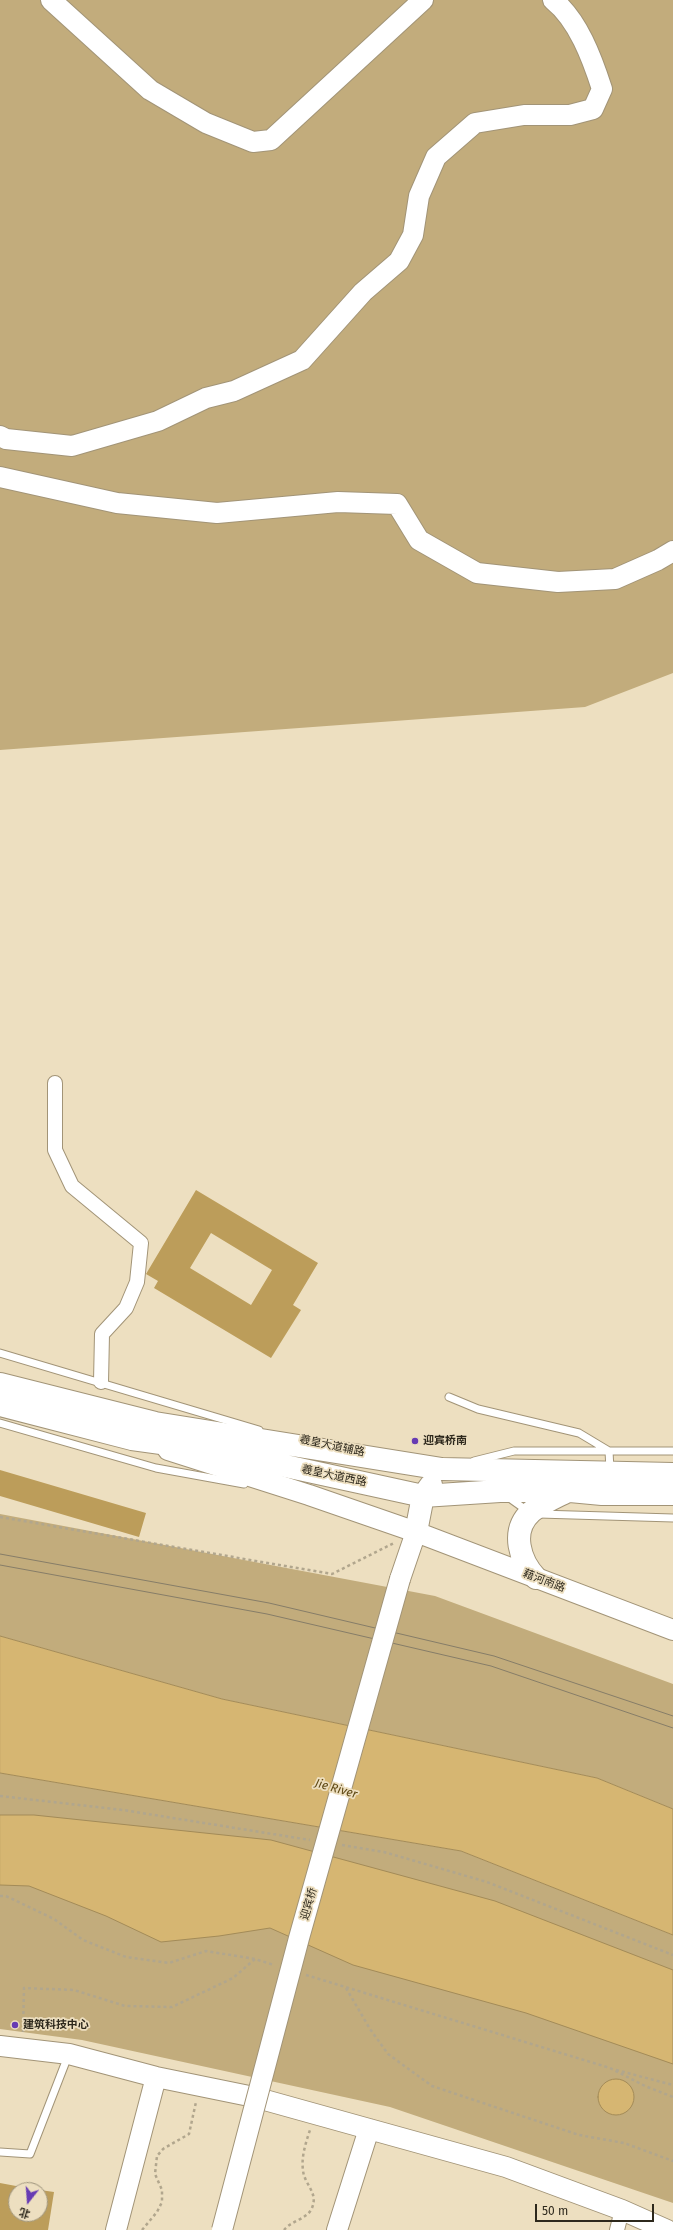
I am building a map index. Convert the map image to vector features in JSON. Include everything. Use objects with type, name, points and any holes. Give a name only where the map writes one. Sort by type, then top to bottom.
[{"type":"main road","points":[[51,0],[150,90],[206,123],[253,142],[271,140],[423,0]]},
{"type":"main road","points":[[0,436],[6,439],[72,446],[158,420],[206,398],[234,391],[302,360],[364,292],[399,261],[413,235],[419,196],[436,157],[475,123],[524,116],[570,115],[593,109],[602,89],[594,65],[566,10],[553,0]]},
{"type":"main road","points":[[0,477],[117,503],[216,513],[338,502],[396,504],[419,540],[477,573],[484,574],[558,582],[615,580],[658,560],[673,551]]},
{"type":"main road","name":"羲皇大道西路","points":[[0,1384],[155,1423],[442,1469],[673,1474]]},
{"type":"main road","name":"羲皇大道西路","points":[[0,1405],[132,1439],[212,1450],[423,1496],[500,1491],[570,1491],[602,1494],[673,1494]]},
{"type":"main road","name":"藉河南路","points":[[132,1439],[309,1495],[416,1532],[673,1630]]},
{"type":"main road","points":[[416,1532],[423,1496],[442,1469]]},
{"type":"main road","points":[[536,1578],[526,1568],[520,1554],[519,1540],[522,1526],[530,1513],[545,1503],[570,1491]]},
{"type":"main road","name":"迎宾桥","points":[[222,2230],[301,1931],[400,1579],[416,1532]]},
{"type":"main road","points":[[0,2046],[69,2054],[156,2077],[254,2097],[506,2167],[622,2210],[667,2230]]},
{"type":"main road","points":[[116,2230],[156,2077]]},
{"type":"main road","points":[[337,2230],[369,2129]]},
{"type":"street","points":[[55,1083],[55,1150],[72,1186],[142,1243],[137,1282],[126,1308],[102,1334],[101,1382]]},
{"type":"street","points":[[616,2230],[622,2210]]},
{"type":"lane","name":"羲皇大道辅路","points":[[0,1353],[272,1434],[442,1469],[514,1451],[673,1451]]},
{"type":"lane","points":[[449,1397],[478,1409],[579,1433],[609,1451],[610,1472]]},
{"type":"lane","points":[[0,1423],[156,1468],[309,1495]]},
{"type":"lane","points":[[500,1491],[530,1513],[673,1518]]},
{"type":"lane","points":[[0,2152],[30,2154],[69,2054]]},
{"type":"path","points":[[0,1517],[332,1574],[416,1532]]},
{"type":"path","points":[[0,1896],[6,1896],[54,1919],[83,1940],[126,1957],[169,1963],[206,1951],[255,1959],[278,1966]]},
{"type":"path","points":[[22,2048],[24,1988],[74,1990],[125,2006],[172,2007],[234,1978],[255,1959]]},
{"type":"path","points":[[301,1974],[610,2068],[673,2085]]},
{"type":"path","points":[[346,1988],[370,2029],[388,2054],[432,2086],[579,2135],[624,2143],[673,2161]]},
{"type":"path","points":[[610,2068],[645,2086],[673,2097]]},
{"type":"path","points":[[142,2230],[157,2212],[162,2202],[162,2190],[156,2174],[157,2156],[163,2150],[189,2134],[198,2086]]},
{"type":"path","points":[[284,2230],[294,2221],[310,2212],[315,2202],[314,2193],[304,2176],[302,2168],[305,2150],[315,2114]]},
{"type":"shaded area","points":[[0,0],[673,0],[673,673],[585,707],[0,750]]},
{"type":"shaded area","points":[[0,1514],[435,1596],[673,1684],[673,1809],[597,1778],[222,1699],[0,1636]]},
{"type":"shaded area","points":[[0,1773],[461,1851],[673,1935],[673,2203],[390,2107],[82,2040],[0,2029]]},
{"type":"water","name":"Jie River","points":[[0,1636],[222,1699],[597,1778],[673,1809],[673,1935],[461,1851],[0,1773]]},
{"type":"water","points":[[0,1815],[34,1815],[271,1840],[495,1901],[673,1970],[673,2064],[526,2013],[353,1965],[270,1928],[219,1936],[161,1942],[106,1916],[29,1886],[0,1885]]},
{"type":"water","points":[[620,2079],[629,2084],[633,2090],[633,2104],[629,2110],[620,2115],[612,2115],[603,2110],[599,2104],[598,2093],[603,2084],[609,2080]]},
{"type":"building","points":[[196,1190],[318,1263],[293,1305],[301,1310],[271,1358],[154,1288],[158,1281],[146,1274]],"holes":[[[211,1233],[272,1270],[251,1305],[190,1268]]]},
{"type":"building","points":[[0,1470],[146,1513],[139,1537],[0,1496]]},
{"type":"building","points":[[0,2183],[8,2184],[8,2222],[48,2222],[48,2191],[54,2192],[48,2230],[0,2230]]},
{"type":"tram line","points":[[0,1554],[269,1603],[494,1656],[673,1716]]},
{"type":"tram line","points":[[0,1565],[267,1614],[491,1666],[673,1728]]},
{"type":"place","name":"迎宾桥南","points":[[415,1441]]},
{"type":"place","name":"建筑科技中心","points":[[15,2025]]}]
